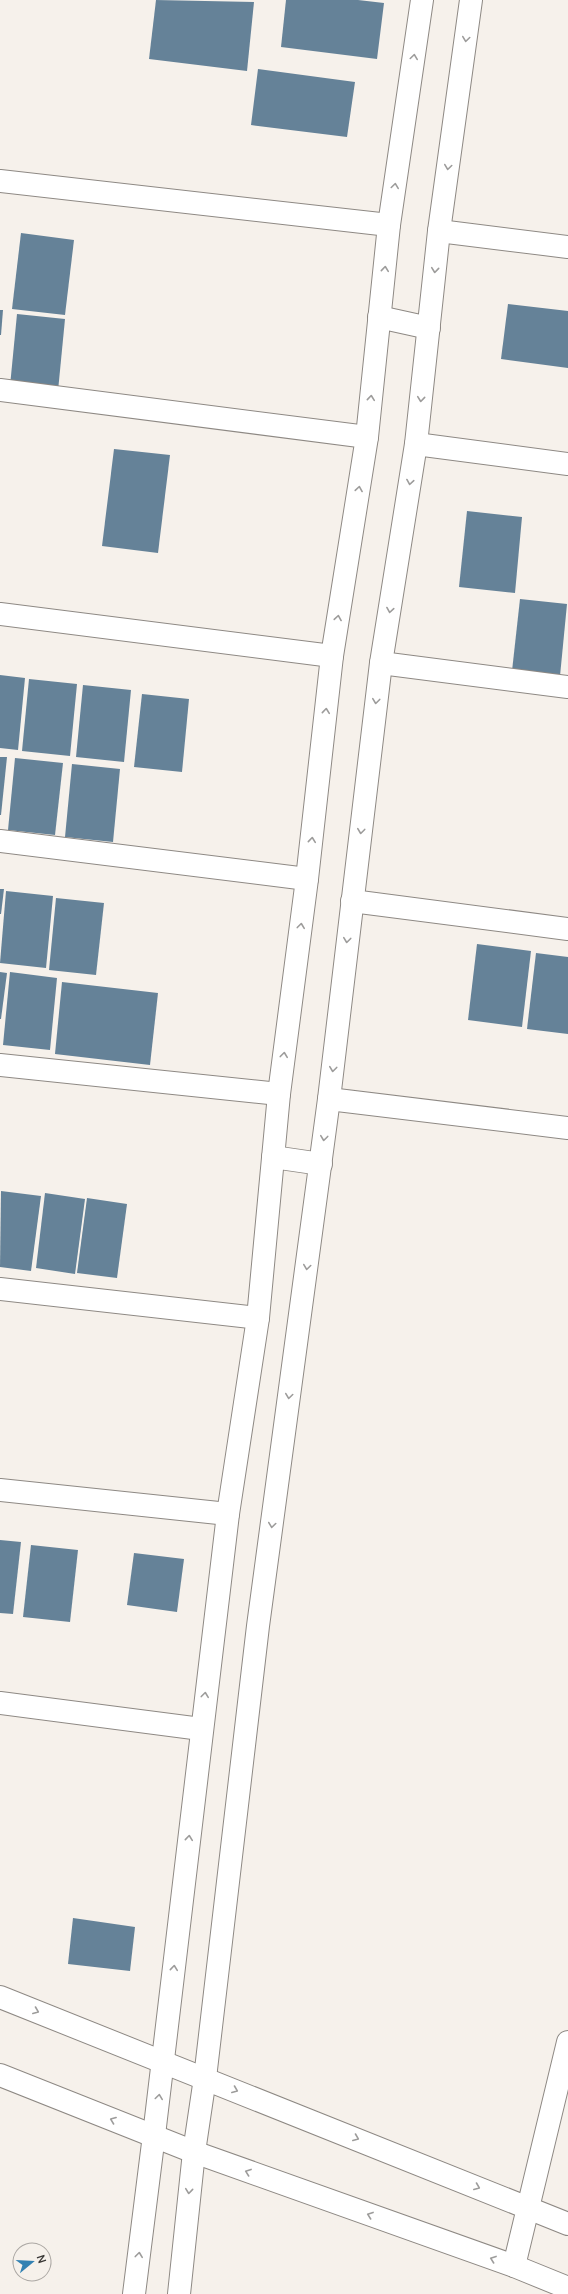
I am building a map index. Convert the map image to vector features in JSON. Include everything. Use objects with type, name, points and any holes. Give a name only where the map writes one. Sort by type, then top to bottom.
[{"type":"street","points":[[134,2294],[164,2062],[201,1729],[228,1514],[258,1318],[279,1094],[307,879],[332,656],[367,437],[389,225],[422,0]]},
{"type":"street","points":[[178,2294],[258,1626],[321,1164],[381,663],[416,444],[439,231],[471,0]]},
{"type":"street","points":[[0,180],[389,225]]},
{"type":"street","points":[[439,231],[568,247]]},
{"type":"street","points":[[380,317],[428,328]]},
{"type":"street","points":[[0,390],[367,437]]},
{"type":"street","points":[[416,444],[568,464]]},
{"type":"street","points":[[0,614],[332,656]]},
{"type":"street","points":[[381,663],[568,688]]},
{"type":"street","points":[[0,841],[307,879]]},
{"type":"street","points":[[352,901],[568,930]]},
{"type":"street","points":[[0,1065],[279,1094]]},
{"type":"street","points":[[329,1099],[568,1128]]},
{"type":"street","points":[[273,1157],[321,1164]]},
{"type":"street","points":[[0,1289],[258,1318]]},
{"type":"street","points":[[0,1490],[228,1514]]},
{"type":"street","points":[[0,1703],[201,1729]]},
{"type":"street","points":[[0,1997],[568,2224]]},
{"type":"street","points":[[514,2266],[568,2042]]},
{"type":"street","points":[[0,2075],[194,2152],[514,2266],[568,2288]]},
{"type":"building","points":[[156,0],[254,2],[247,71],[149,59]]},
{"type":"building","points":[[286,0],[358,0],[384,3],[377,59],[281,47]]},
{"type":"building","points":[[258,69],[355,82],[347,137],[251,125]]},
{"type":"building","points":[[21,233],[74,240],[65,315],[12,309]]},
{"type":"building","points":[[508,304],[568,311],[568,368],[501,359]]},
{"type":"building","points":[[0,310],[3,310],[1,335],[0,335]]},
{"type":"building","points":[[17,314],[65,319],[58,391],[10,386]]},
{"type":"building","points":[[114,449],[170,455],[158,553],[102,546]]},
{"type":"building","points":[[467,511],[522,517],[515,593],[459,587]]},
{"type":"building","points":[[520,599],[567,604],[560,676],[512,671]]},
{"type":"building","points":[[0,675],[25,678],[18,750],[0,748]]},
{"type":"building","points":[[29,679],[77,684],[70,756],[22,751]]},
{"type":"building","points":[[83,685],[131,690],[124,762],[76,757]]},
{"type":"building","points":[[142,694],[189,699],[182,772],[134,767]]},
{"type":"building","points":[[0,757],[7,757],[1,815],[0,815]]},
{"type":"building","points":[[15,758],[63,763],[55,835],[8,830]]},
{"type":"building","points":[[72,764],[120,769],[113,842],[65,837]]},
{"type":"building","points":[[0,889],[4,889],[1,914],[0,914]]},
{"type":"building","points":[[6,891],[53,896],[46,968],[0,963]]},
{"type":"building","points":[[56,898],[104,903],[96,975],[49,970]]},
{"type":"building","points":[[477,944],[531,951],[522,1027],[468,1020]]},
{"type":"building","points":[[536,953],[568,957],[568,1034],[527,1029]]},
{"type":"building","points":[[0,972],[7,973],[1,1019],[0,1019]]},
{"type":"building","points":[[10,972],[57,978],[50,1050],[3,1045]]},
{"type":"building","points":[[62,982],[158,993],[150,1065],[55,1054]]},
{"type":"building","points":[[1,1191],[41,1196],[31,1271],[0,1267]]},
{"type":"building","points":[[45,1193],[85,1199],[75,1274],[36,1268]]},
{"type":"building","points":[[87,1198],[127,1204],[117,1278],[77,1273]]},
{"type":"building","points":[[0,1540],[21,1542],[13,1614],[0,1613]]},
{"type":"building","points":[[31,1545],[78,1550],[70,1622],[23,1617]]},
{"type":"building","points":[[134,1553],[184,1559],[177,1612],[127,1605]]},
{"type":"building","points":[[73,1918],[135,1927],[130,1971],[68,1964]]}]
